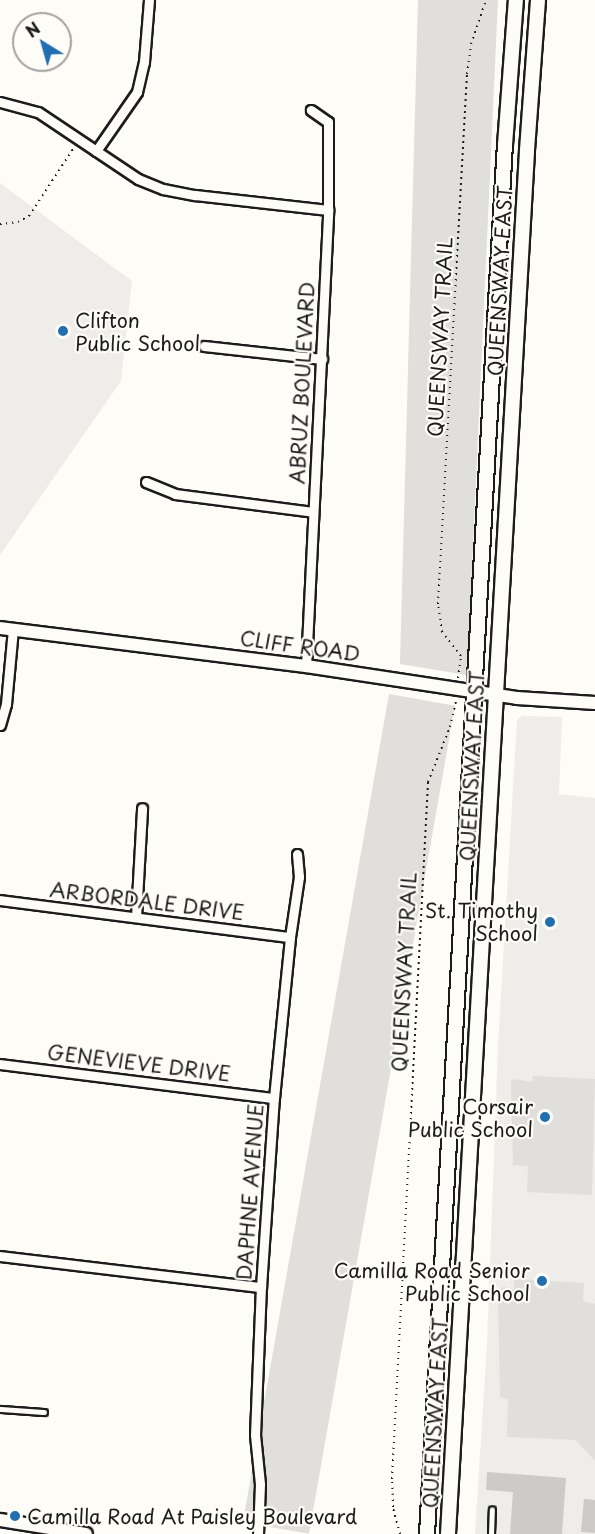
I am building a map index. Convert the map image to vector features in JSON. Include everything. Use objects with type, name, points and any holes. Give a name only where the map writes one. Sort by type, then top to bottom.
[{"type":"main road","name":"QUEENSWAY EAST","points":[[427,1534],[474,692],[516,0]]},
{"type":"main road","name":"QUEENSWAY EAST","points":[[448,1534],[538,0]]},
{"type":"street","points":[[96,151],[137,92],[144,62],[149,0]]},
{"type":"street","points":[[0,102],[38,112],[138,179],[163,189],[195,195],[328,210]]},
{"type":"street","name":"ABRUZ BOULEVARD","points":[[306,666],[328,210],[327,122],[311,110]]},
{"type":"street","points":[[204,346],[322,358]]},
{"type":"street","points":[[146,482],[175,494],[313,512]]},
{"type":"street","points":[[0,725],[6,704],[6,629]]},
{"type":"street","name":"CLIFF ROAD","points":[[6,629],[306,666],[496,695],[595,703]]},
{"type":"street","points":[[136,917],[142,808]]},
{"type":"street","name":"DAPHNE AVENUE","points":[[258,1534],[260,1484],[255,1435],[261,1287],[274,1098],[290,937],[299,877],[297,854]]},
{"type":"street","name":"ARBORDALE DRIVE","points":[[0,900],[290,937]]},
{"type":"street","name":"GENEVIEVE DRIVE","points":[[0,1064],[274,1098]]},
{"type":"street","points":[[0,1256],[261,1287]]},
{"type":"street","points":[[0,1520],[86,1534]]},
{"type":"lane","points":[[0,1409],[44,1412]]},
{"type":"lane","points":[[491,1534],[492,1510]]},
{"type":"path","name":"QUEENSWAY TRAIL","points":[[459,671],[461,656],[442,632],[438,604],[467,74],[471,44],[486,0]]},
{"type":"path","points":[[0,224],[18,222],[29,216],[80,139]]},
{"type":"path","name":"QUEENSWAY TRAIL","points":[[400,1534],[393,1507],[391,1486],[428,782],[456,704]]},
{"type":"shaded area","points":[[418,0],[498,0],[467,675],[400,664]]},
{"type":"shaded area","name":"Clifton Public School","points":[[0,183],[132,281],[121,381],[0,555]]},
{"type":"shaded area","points":[[389,694],[455,706],[309,1534],[243,1522]]},
{"type":"shaded area","points":[[522,716],[562,717],[559,794],[595,798],[595,1534],[475,1534],[487,1344],[498,1047],[517,720]]},
{"type":"shaded area","points":[[533,1076],[595,1079],[592,1195],[527,1192],[528,1166],[513,1165],[511,1082],[514,1079],[532,1082]]},
{"type":"shaded area","points":[[514,1279],[584,1283],[583,1301],[595,1304],[595,1461],[576,1440],[507,1437],[508,1400],[500,1397],[498,1291],[503,1287],[514,1289]]},
{"type":"building","points":[[487,1472],[566,1478],[562,1534],[510,1534],[513,1492],[486,1490]]},
{"type":"building","points":[[584,1499],[595,1500],[595,1533],[581,1532]]},
{"type":"place","name":"Clifton Public School","points":[[63,331]]},
{"type":"place","name":"St. Timothy School","points":[[550,922]]},
{"type":"place","name":"Corsair Public School","points":[[545,1117]]},
{"type":"place","name":"Camilla Road Senior Public School","points":[[542,1281]]},
{"type":"place","name":"Camilla Road At Paisley Boulevard","points":[[15,1516]]}]
